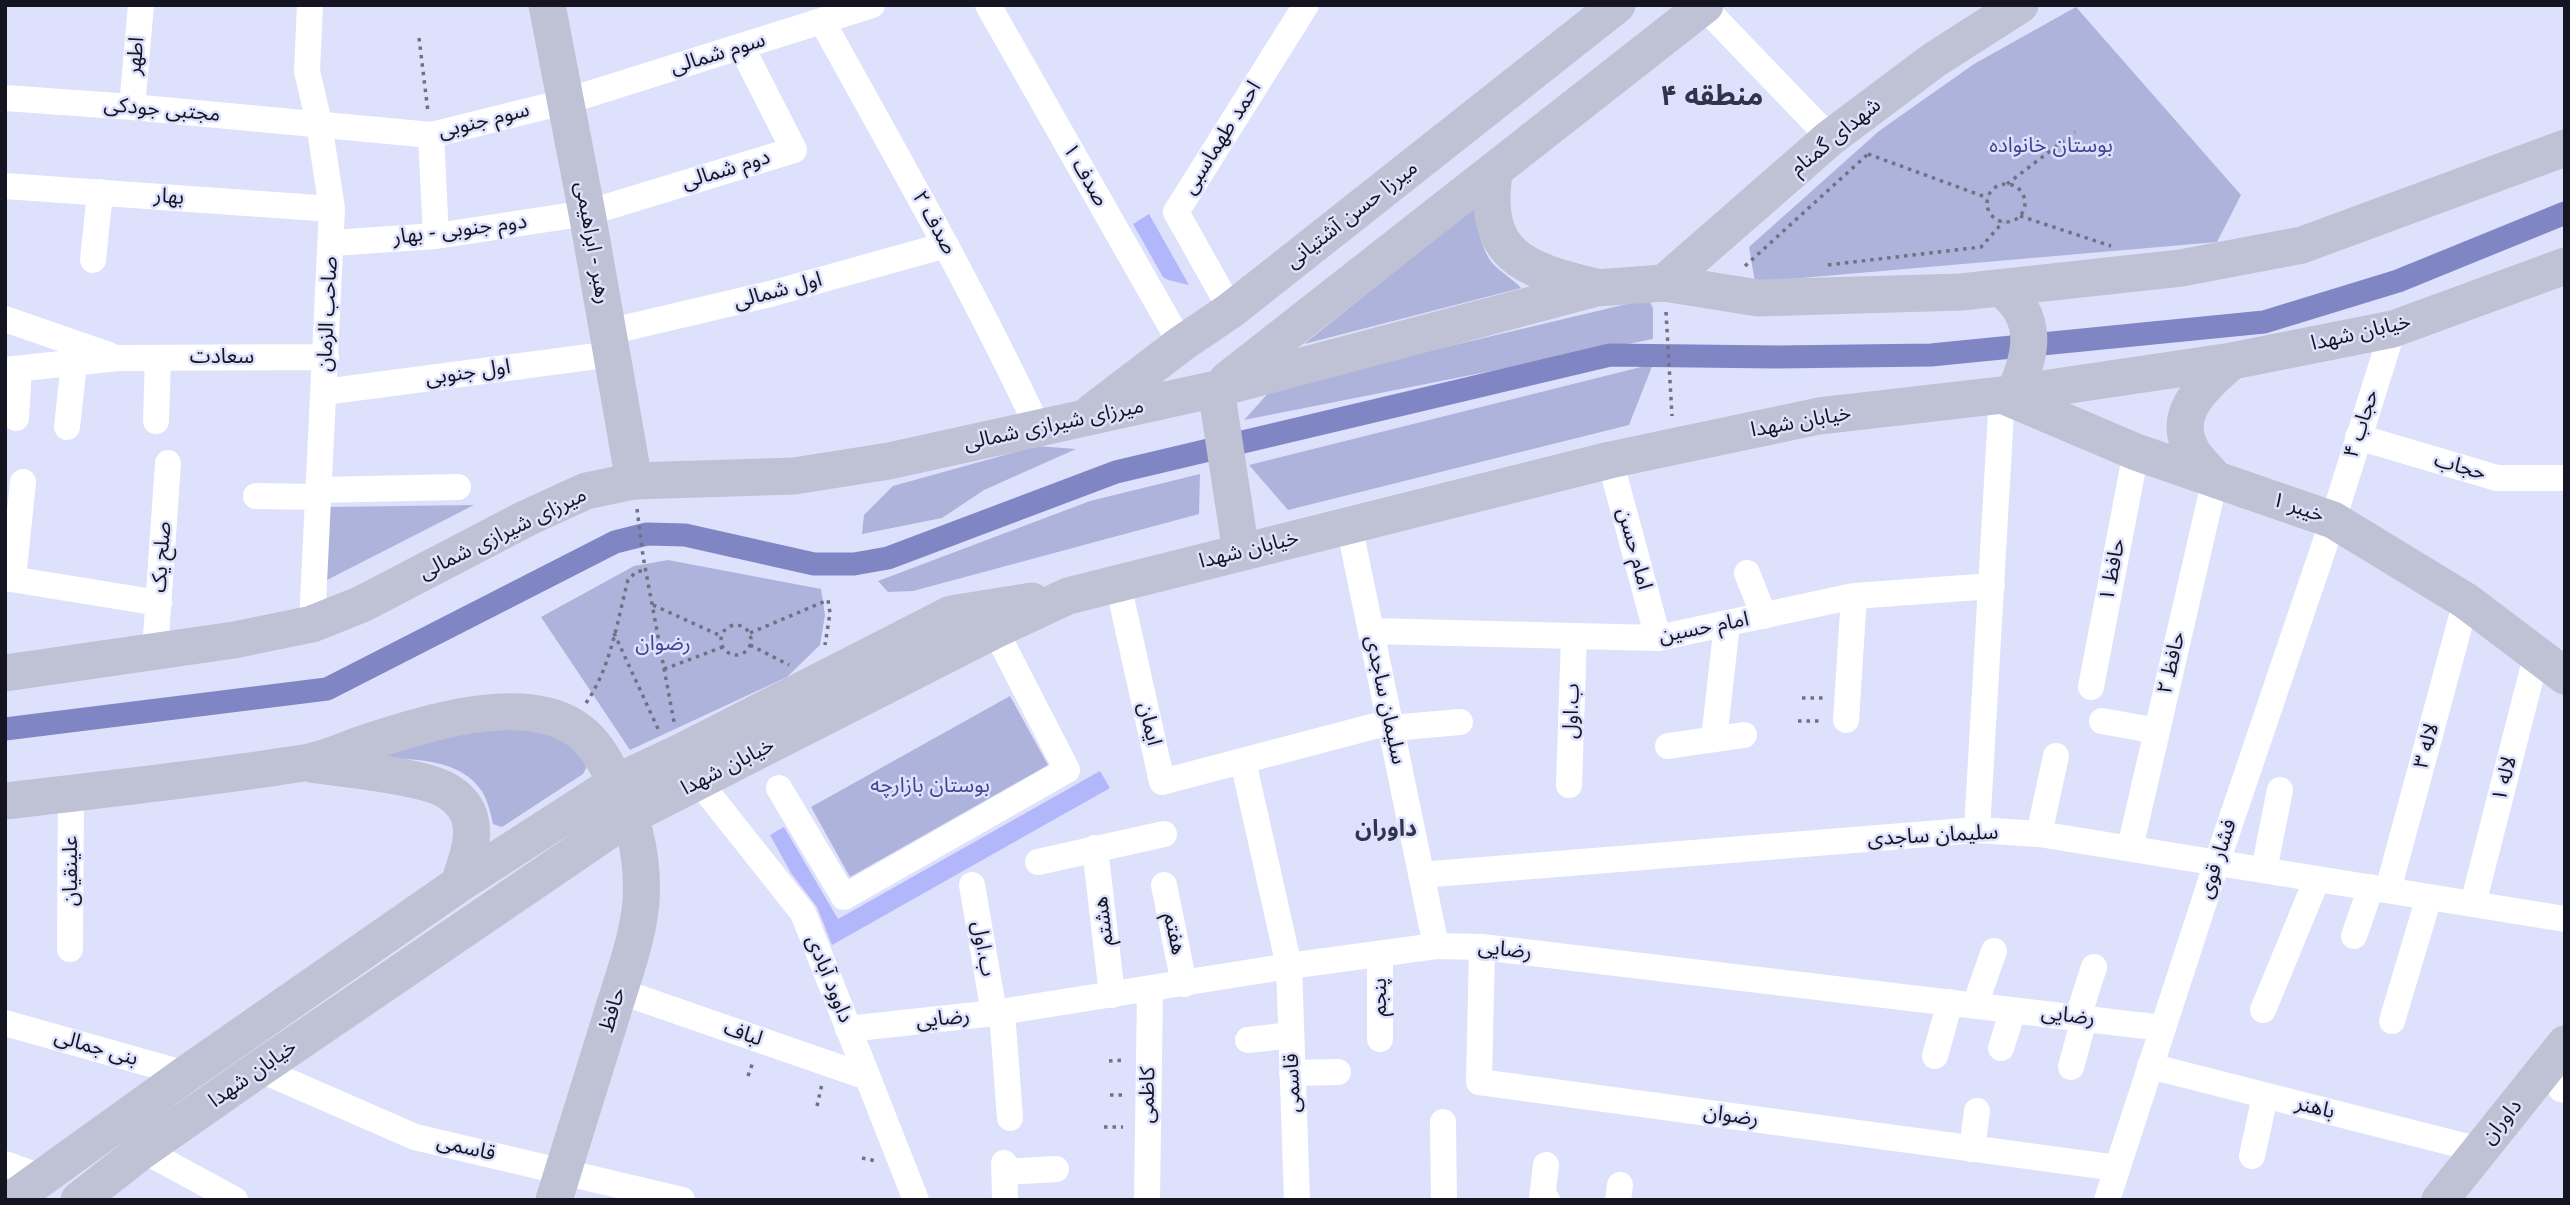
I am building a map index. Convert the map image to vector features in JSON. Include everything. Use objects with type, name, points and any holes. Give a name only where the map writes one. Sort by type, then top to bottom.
[{"type":"main road","name":"رهبر - ابراهیمی","points":[[547,5],[634,481]]},
{"type":"main road","name":"میرزا حسن آشتیانی","points":[[1083,418],[1231,310],[1617,5]]},
{"type":"main road","name":"شهدای گمنام","points":[[1664,284],[1830,138],[1934,60],[2020,5]]},
{"type":"main road","points":[[1218,403],[1341,292],[1704,6]]},
{"type":"main road","points":[[1218,403],[1596,288],[1664,284],[1758,298],[1961,292],[2181,268],[2302,245],[2565,148]]},
{"type":"main road","points":[[1494,172],[1490,197],[1492,218],[1500,238],[1513,254],[1528,266],[1552,276],[1596,288]]},
{"type":"main road","points":[[1311,247],[1341,292]]},
{"type":"main road","name":"خیابان شهدا","points":[[79,1200],[143,1150],[259,1069],[681,758],[951,614],[990,618],[1118,583],[1610,460],[1819,416],[2008,394],[2232,361],[2393,329],[2565,266]]},
{"type":"main road","points":[[2000,288],[2015,299],[2024,313],[2028,330],[2028,356],[2008,394]]},
{"type":"main road","points":[[2215,479],[2193,453],[2185,420],[2191,403],[2200,391],[2232,361]]},
{"type":"main road","name":"خیبر ۱","points":[[2008,394],[2136,452],[2333,520],[2466,601],[2551,665]]},
{"type":"main road","points":[[1218,403],[1241,552]]},
{"type":"main road","name":"میرزای شیرازی شمالی","points":[[5,673],[234,640],[312,624],[362,604],[527,518],[586,491],[634,481],[793,476],[889,461],[1083,418],[1218,403]]},
{"type":"main road","points":[[5,801],[307,763],[400,732],[494,713],[533,713],[554,717],[571,725],[598,750],[623,799]]},
{"type":"main road","points":[[307,763],[417,781],[446,790],[464,804],[471,826],[469,850],[459,884]]},
{"type":"main road","name":"خیابان شهدا","points":[[11,1200],[459,884],[623,799]]},
{"type":"main road","name":"حافظ","points":[[558,1186],[637,926],[641,902],[641,857],[623,799]]},
{"type":"main road","name":"داوران","points":[[2440,1200],[2565,1044]]},
{"type":"main road","name":"داوران","points":[[2471,1200],[2563,1087]]},
{"type":"street","name":"اطهر","points":[[132,107],[141,5]]},
{"type":"street","name":"صاحب الزمان","points":[[310,5],[307,71],[319,123],[332,209],[312,624]]},
{"type":"street","name":"سوم شمالی","points":[[564,102],[872,5]]},
{"type":"street","name":"صدف ۱","points":[[988,5],[1181,344]]},
{"type":"street","name":"احمد طهماسبی","points":[[1231,310],[1176,212],[1306,5]]},
{"type":"street","points":[[1704,6],[1830,138]]},
{"type":"street","name":"صدف ۲","points":[[822,21],[946,244],[1007,361],[1038,428]]},
{"type":"street","name":"دوم شمالی","points":[[587,213],[794,150],[741,47]]},
{"type":"street","name":"مجتبی جودکی","points":[[5,98],[319,123]]},
{"type":"street","name":"سوم جنوبی","points":[[319,123],[431,135],[564,102]]},
{"type":"street","points":[[431,135],[436,236]]},
{"type":"street","name":"بهار","points":[[5,186],[332,209]]},
{"type":"street","points":[[93,260],[100,192]]},
{"type":"street","name":"دوم جنوبی - بهار","points":[[332,243],[436,236],[587,213]]},
{"type":"street","name":"اول شمالی","points":[[610,343],[946,244]]},
{"type":"street","points":[[5,319],[118,358]]},
{"type":"street","name":"حجاب ۴","points":[[2333,520],[2393,329]]},
{"type":"street","name":"اول جنوبی","points":[[324,392],[610,343]]},
{"type":"street","name":"سعادت","points":[[118,358],[326,357]]},
{"type":"street","points":[[16,418],[12,370],[118,358]]},
{"type":"street","points":[[156,421],[158,358]]},
{"type":"street","points":[[67,426],[74,363]]},
{"type":"street","points":[[1977,830],[1992,586],[2008,394]]},
{"type":"street","name":"حجاب","points":[[2358,437],[2497,478],[2565,478]]},
{"type":"street","name":"حافظ ۱","points":[[2091,687],[2136,452]]},
{"type":"street","name":"امام حسن","points":[[1610,460],[1658,638]]},
{"type":"street","name":"صلح یک","points":[[155,651],[168,463]]},
{"type":"street","name":"حافظ ۲","points":[[2130,848],[2215,479]]},
{"type":"street","points":[[23,482],[9,578],[159,603]]},
{"type":"street","points":[[256,497],[458,487]]},
{"type":"street","name":"فشار قوی","points":[[2107,1200],[2217,862],[2333,520]]},
{"type":"street","name":"سلیمان ساجدی","points":[[1349,525],[1436,946]]},
{"type":"street","points":[[1747,573],[1764,616]]},
{"type":"street","name":"ایمان","points":[[1118,583],[1162,782],[1390,725],[1460,722]]},
{"type":"street","name":"امام حسین","points":[[1371,631],[1658,638],[1854,596],[1992,586]]},
{"type":"street","points":[[1846,720],[1854,596]]},
{"type":"street","name":"لاله ۳","points":[[2354,936],[2379,889],[2466,601]]},
{"type":"street","points":[[779,788],[844,897],[1067,770],[990,618]]},
{"type":"street","points":[[1714,739],[1727,624]]},
{"type":"street","name":"ب.اول","points":[[1569,785],[1574,636]]},
{"type":"street","name":"لاله ۱","points":[[2473,904],[2551,665]]},
{"type":"street","points":[[2102,721],[2157,731]]},
{"type":"street","points":[[1668,746],[1744,735]]},
{"type":"street","points":[[2039,834],[2056,756]]},
{"type":"street","name":"داوود آبادی","points":[[681,758],[803,913],[916,1200]]},
{"type":"street","points":[[1243,761],[1289,966]]},
{"type":"street","points":[[2263,870],[2280,790]]},
{"type":"street","name":"علینقیان","points":[[70,949],[71,793]]},
{"type":"street","name":"سلیمان ساجدی","points":[[1421,875],[1977,830],[2039,834],[2565,919]]},
{"type":"street","points":[[1038,862],[1164,834]]},
{"type":"street","name":"هشتم","points":[[1095,848],[1112,995]]},
{"type":"street","points":[[2263,1010],[2318,879]]},
{"type":"street","name":"ب.اول","points":[[972,885],[998,1012],[1010,1118]]},
{"type":"street","name":"هفتم","points":[[1164,885],[1185,984]]},
{"type":"street","points":[[2392,1021],[2429,897]]},
{"type":"street","name":"رضایی","points":[[848,1029],[998,1012],[1289,966],[1436,946],[1482,947],[2162,1028]]},
{"type":"street","name":"رضوان","points":[[1482,947],[1479,1082],[2117,1168]]},
{"type":"street","points":[[1935,1056],[1994,951]]},
{"type":"street","name":"پنجم","points":[[1380,954],[1380,1039]]},
{"type":"street","name":"قاسمی","points":[[1289,966],[1297,1200]]},
{"type":"street","points":[[2071,1067],[2094,967]]},
{"type":"street","name":"کاظمی","points":[[1147,1200],[1150,990]]},
{"type":"street","name":"لباف","points":[[619,991],[867,1077]]},
{"type":"street","points":[[2000,1048],[2013,1010]]},
{"type":"street","name":"بنی جمالی","points":[[5,1023],[186,1074]]},
{"type":"street","points":[[1248,1040],[1291,1035]]},
{"type":"street","name":"باهنر","points":[[2150,1066],[2480,1150]]},
{"type":"street","name":"قاسمی","points":[[259,1069],[415,1137],[558,1186],[682,1200]]},
{"type":"street","points":[[1293,1073],[1338,1072]]},
{"type":"street","points":[[2252,1156],[2265,1096]]},
{"type":"street","points":[[1972,1149],[1978,1111]]},
{"type":"street","points":[[1443,1122],[1444,1200]]},
{"type":"street","points":[[143,1150],[236,1200]]},
{"type":"street","points":[[5,1164],[41,1177]]},
{"type":"street","points":[[1546,1165],[1542,1199],[1547,1200]]},
{"type":"street","points":[[1005,1200],[1004,1167],[1056,1169]]},
{"type":"path","points":[[419,38],[431,135]]},
{"type":"path","points":[[2007,184],[2023,193],[2025,205],[2015,220],[2003,222],[1996,220],[1988,210],[1987,198],[1995,187],[2007,184],[2075,132]]},
{"type":"path","points":[[1745,266],[1868,154],[1987,198]]},
{"type":"path","points":[[2020,216],[2119,248]]},
{"type":"path","points":[[1818,266],[1981,247],[2003,222]]},
{"type":"path","points":[[1668,336],[1675,446]]},
{"type":"path","points":[[639,521],[643,556],[681,758]]},
{"type":"path","points":[[571,725],[596,688],[607,663],[628,580],[636,572],[646,570]]},
{"type":"path","points":[[750,633],[828,600]]},
{"type":"path","points":[[652,605],[721,636]]},
{"type":"path","points":[[734,625],[746,628],[750,633],[747,650],[737,655],[726,652],[721,636],[728,627],[734,625]]},
{"type":"path","points":[[614,633],[681,758]]},
{"type":"path","points":[[750,645],[790,666]]},
{"type":"path","points":[[664,669],[723,647]]},
{"type":"green space","name":"بوستان خانواده","points":[[2076,7],[2241,195],[2217,242],[1755,282],[1749,247],[1879,131],[1974,64]]},
{"type":"green space","points":[[1475,207],[1486,253],[1495,266],[1521,288],[1304,344]]},
{"type":"green space","points":[[1648,299],[1653,308],[1653,339],[1244,420],[1273,388]]},
{"type":"green space","points":[[1653,364],[1629,425],[1288,510],[1249,465]]},
{"type":"green space","points":[[1037,446],[1076,449],[984,490],[942,518],[862,534],[864,515],[893,486]]},
{"type":"green space","points":[[1200,474],[1199,514],[913,591],[888,592],[878,581],[1090,501]]},
{"type":"green space","points":[[474,505],[325,581],[328,507]]},
{"type":"green space","name":"رضوان","points":[[668,560],[821,589],[825,615],[820,645],[787,677],[630,750],[541,617],[634,566]]},
{"type":"green space","name":"بوستان بازارچه","points":[[1010,696],[1048,765],[850,877],[811,807]]},
{"type":"green space","points":[[531,714],[585,759],[586,768],[583,774],[502,827],[493,824],[483,793],[474,781],[462,773],[420,760],[377,758],[374,750]]},
{"type":"building","points":[[1149,214],[1189,285],[1163,277],[1133,224]]},
{"type":"building","points":[[1100,771],[1110,788],[832,945],[817,907],[791,873],[770,835],[784,827],[838,919]]},
{"type":"waterway","points":[[5,729],[327,689],[615,542],[647,534],[685,535],[814,564],[854,564],[888,558],[1116,472],[1610,355],[1931,355],[2264,322],[2398,281],[2565,213]]},
{"type":"district","name":"منطقه ۴","points":[[1712,97]]},
{"type":"district","name":"داوران","points":[[1386,830]]}]
